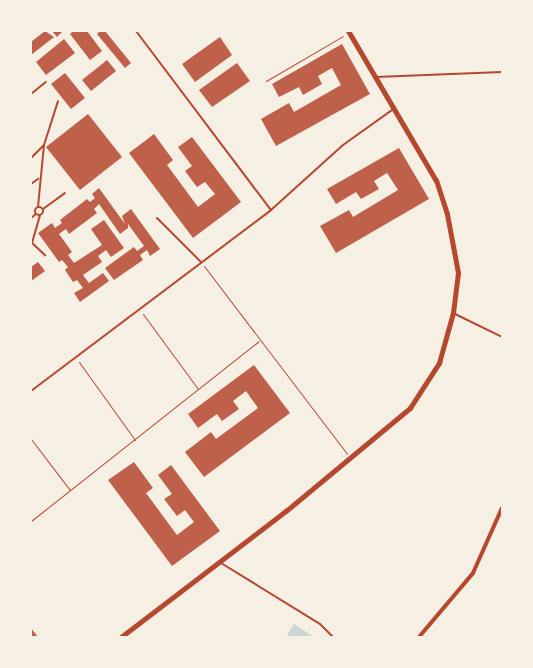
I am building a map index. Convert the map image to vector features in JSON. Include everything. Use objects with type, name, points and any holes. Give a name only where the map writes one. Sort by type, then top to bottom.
[{"type":"street","points":[[121,637],[350,459],[410,408],[439,363],[453,313],[458,273],[447,214],[436,181],[349,32]]},
{"type":"street","points":[[418,637],[473,573],[502,508]]},
{"type":"lane","points":[[136,31],[271,210]]},
{"type":"lane","points":[[374,77],[502,72]]},
{"type":"lane","points":[[31,94],[46,82]]},
{"type":"lane","points":[[35,210],[38,207],[38,179],[44,145],[58,101]]},
{"type":"lane","points":[[31,391],[271,210],[343,146],[394,110]]},
{"type":"lane","points":[[31,158],[44,145]]},
{"type":"lane","points":[[31,184],[38,179]]},
{"type":"lane","points":[[31,218],[38,215],[65,192]]},
{"type":"lane","points":[[38,207],[43,209]]},
{"type":"lane","points":[[31,209],[35,210],[38,215],[32,242],[45,255]]},
{"type":"lane","points":[[157,218],[202,262]]},
{"type":"lane","points":[[453,313],[502,337]]},
{"type":"lane","points":[[219,561],[320,624],[333,637]]},
{"type":"path","points":[[266,81],[349,32]]},
{"type":"path","points":[[202,262],[259,341],[350,459]]},
{"type":"path","points":[[139,309],[198,389]]},
{"type":"path","points":[[31,521],[259,341]]},
{"type":"path","points":[[76,358],[135,440]]},
{"type":"path","points":[[31,439],[71,491]]},
{"type":"shaded area","points":[[294,624],[314,637],[286,637]]},
{"type":"building","points":[[45,31],[54,37],[31,55],[31,42]]},
{"type":"building","points":[[52,31],[63,31],[57,37]]},
{"type":"building","points":[[73,31],[87,31],[102,51],[90,60],[70,34]]},
{"type":"building","points":[[100,31],[105,31],[131,63],[125,68],[97,34]]},
{"type":"building","points":[[220,37],[232,55],[195,82],[182,64]]},
{"type":"building","points":[[64,39],[75,53],[46,75],[36,62]]},
{"type":"building","points":[[342,44],[370,94],[276,146],[261,119],[289,103],[294,112],[341,85],[332,68],[318,76],[322,84],[303,95],[299,87],[279,97],[272,84]]},
{"type":"building","points":[[107,60],[116,71],[91,91],[82,80]]},
{"type":"building","points":[[237,63],[250,81],[212,107],[199,90]]},
{"type":"building","points":[[65,73],[85,98],[71,109],[51,84]]},
{"type":"building","points":[[88,114],[122,157],[80,190],[46,147]]},
{"type":"building","points":[[154,134],[173,160],[167,165],[198,207],[215,194],[205,182],[197,187],[185,171],[192,166],[178,147],[192,137],[241,202],[193,238],[129,153]]},
{"type":"building","points":[[399,148],[429,199],[336,253],[320,226],[349,210],[353,217],[398,190],[387,173],[374,181],[379,189],[361,199],[356,192],[336,204],[327,189]]},
{"type":"building","points":[[99,188],[125,224],[122,216],[131,209],[160,249],[150,256],[147,250],[140,255],[143,260],[114,280],[105,268],[134,247],[137,251],[144,246],[128,224],[128,228],[120,234],[99,204],[94,209],[97,213],[69,234],[66,229],[59,234],[72,252],[68,255],[74,263],[102,245],[91,229],[104,220],[124,248],[111,257],[106,250],[98,256],[102,262],[83,275],[89,283],[103,273],[109,281],[80,302],[74,293],[83,288],[77,280],[73,282],[65,270],[68,267],[62,260],[59,262],[38,233],[52,223],[55,228],[62,223],[60,220],[87,199],[90,202],[95,198],[92,194]]},
{"type":"building","points":[[38,262],[45,271],[31,281],[31,267]]},
{"type":"building","points":[[254,365],[290,413],[204,477],[185,452],[211,432],[216,439],[258,408],[246,391],[233,401],[239,409],[222,421],[217,414],[198,428],[188,414]]},
{"type":"building","points":[[134,462],[153,488],[146,493],[177,535],[194,522],[185,510],[177,516],[164,499],[172,494],[158,475],[171,465],[220,531],[172,566],[108,480]]},
{"type":"building","points":[[31,628],[38,637],[31,637]]}]
